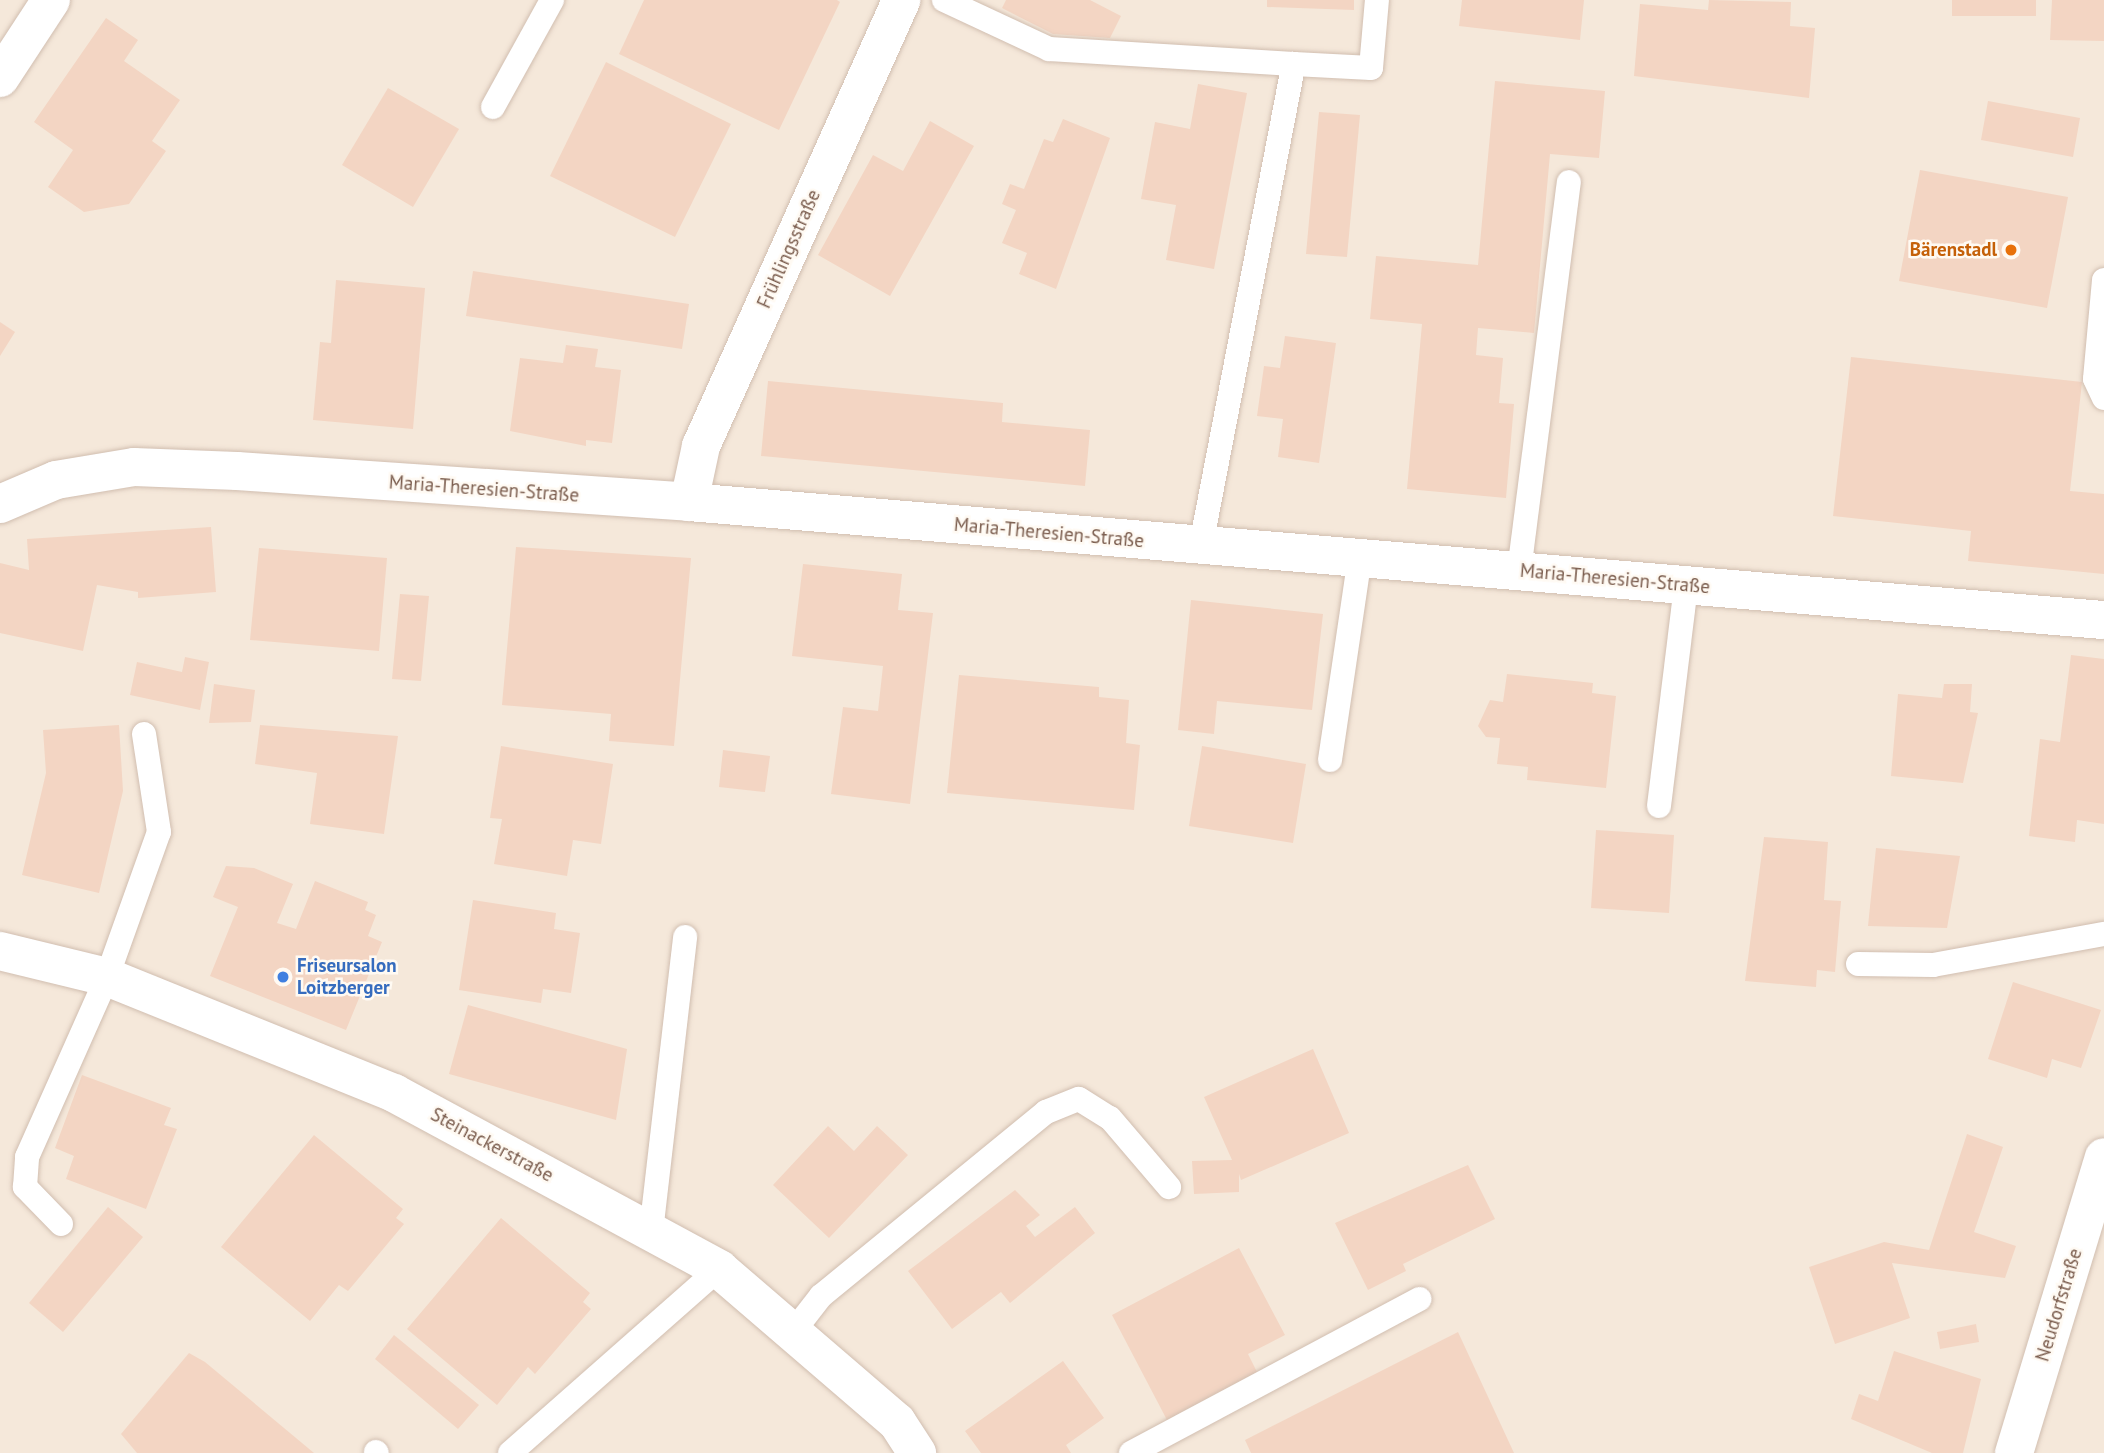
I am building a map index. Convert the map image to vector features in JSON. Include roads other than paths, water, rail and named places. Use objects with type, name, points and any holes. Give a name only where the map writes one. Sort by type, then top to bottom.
[{"type":"street","points":[[0,78],[51,0]]},
{"type":"street","name":"Frühlingsstraße","points":[[689,502],[701,446],[901,0]]},
{"type":"street","name":"Maria-Theresien-Straße","points":[[0,504],[56,480],[134,467],[689,502],[2104,620]]},
{"type":"street","name":"Steinackerstraße","points":[[0,951],[107,977],[394,1093],[719,1269],[897,1423],[917,1453]]},
{"type":"street","name":"Neudorfstraße","points":[[2014,1453],[2104,1157]]},
{"type":"lane","points":[[493,107],[552,0]]},
{"type":"lane","points":[[944,0],[1049,49],[1371,68],[1377,0]]},
{"type":"lane","points":[[1201,545],[1294,64]]},
{"type":"lane","points":[[1519,571],[1569,182]]},
{"type":"lane","points":[[2104,280],[2095,379],[2104,398]]},
{"type":"lane","points":[[1329,760],[1360,558]]},
{"type":"lane","points":[[1659,806],[1686,585]]},
{"type":"lane","points":[[61,1224],[25,1187],[27,1157],[107,977],[159,832],[144,734]]},
{"type":"lane","points":[[1858,964],[1933,965],[2104,934]]},
{"type":"lane","points":[[651,1232],[685,937]]},
{"type":"lane","points":[[793,1332],[821,1296],[1046,1112],[1079,1099],[1110,1118],[1169,1187]]},
{"type":"lane","points":[[510,1453],[719,1269]]},
{"type":"lane","points":[[1130,1453],[1420,1299]]},
{"type":"place","name":"Bärenstadl","points":[[2011,250]]},
{"type":"place","name":"Friseursalon Loitzberger","points":[[283,977]]}]
